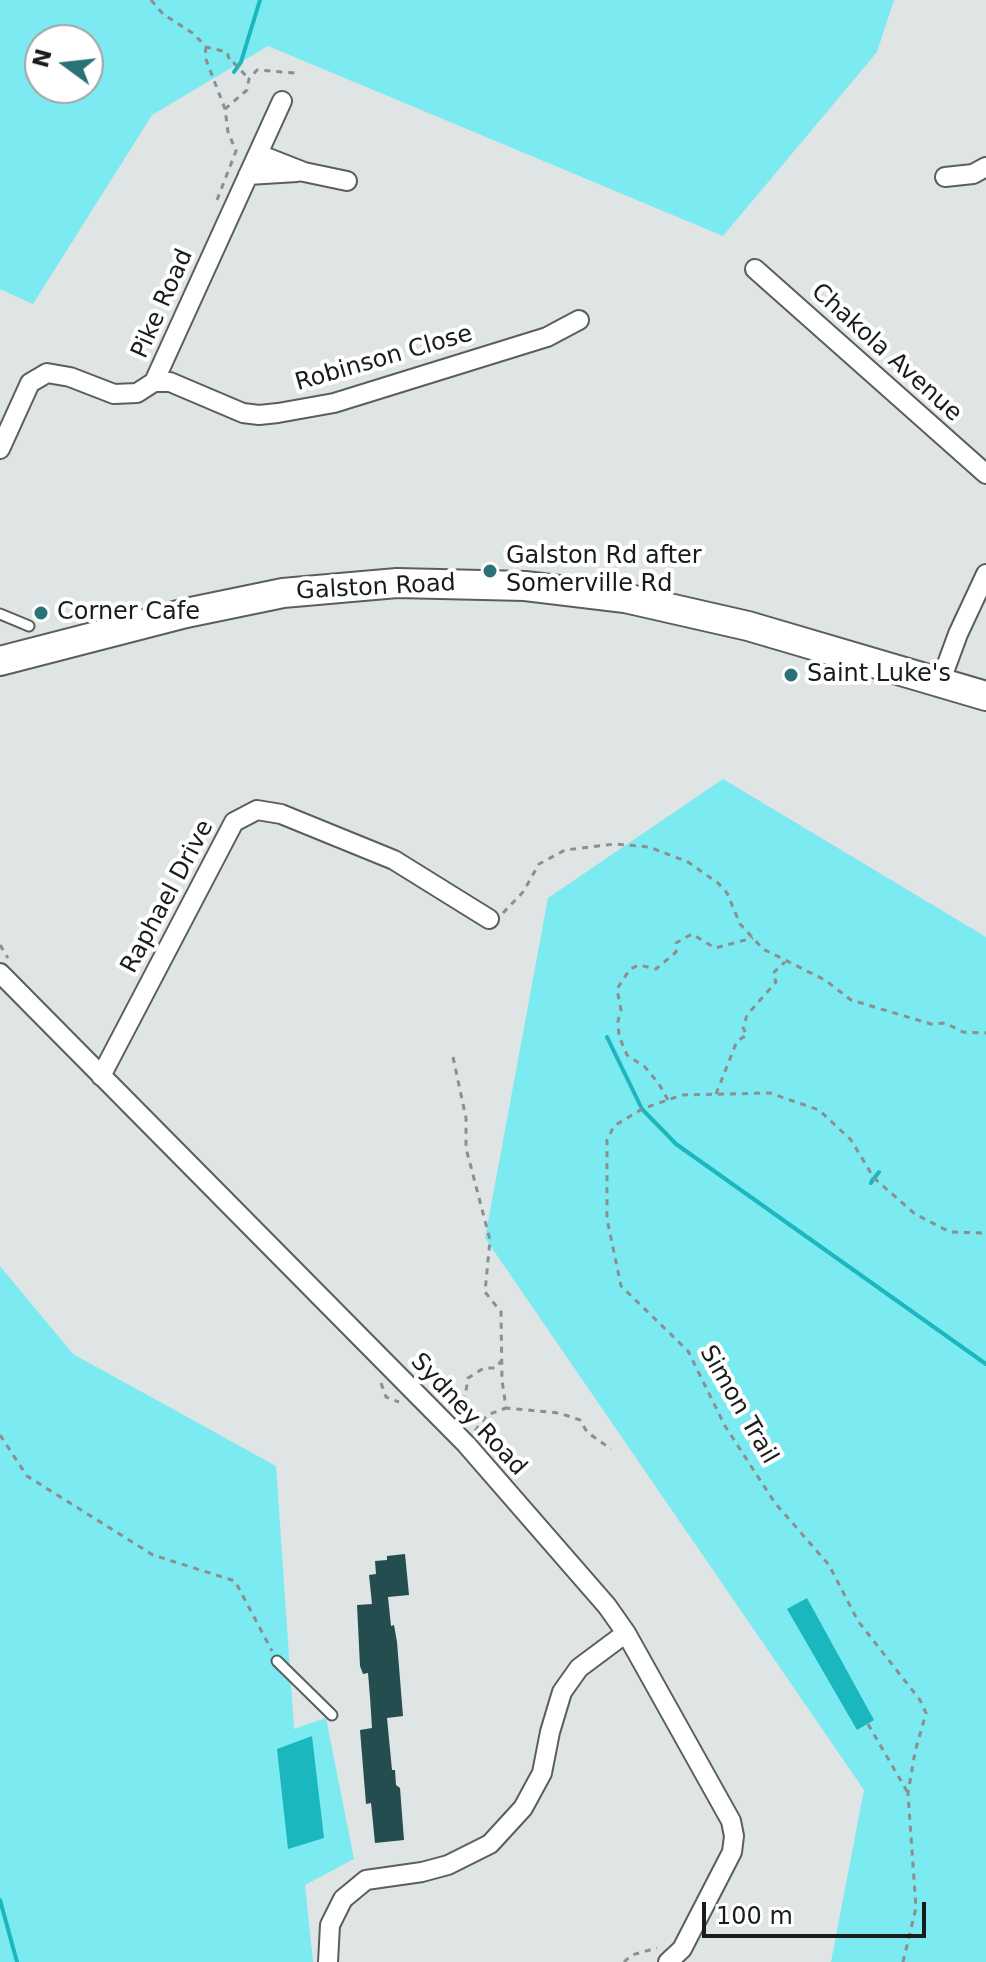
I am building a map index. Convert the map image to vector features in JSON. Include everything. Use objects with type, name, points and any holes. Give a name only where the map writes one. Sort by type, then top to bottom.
[{"type":"main road","name":"Galston Road","points":[[0,661],[162,619],[283,593],[397,583],[525,586],[625,598],[781,635],[986,696]]},
{"type":"street","name":"Pike Road","points":[[0,449],[30,383],[47,373],[70,377],[114,394],[137,393],[154,382],[282,101]]},
{"type":"street","points":[[258,154],[304,172],[347,181]]},
{"type":"street","points":[[945,177],[973,174],[986,167]]},
{"type":"street","points":[[248,175],[304,172]]},
{"type":"street","name":"Chakola Avenue","points":[[755,269],[986,474]]},
{"type":"street","name":"Robinson Close","points":[[154,382],[170,382],[243,413],[278,413],[349,398],[547,337],[579,320]]},
{"type":"street","points":[[940,683],[958,634],[986,574]]},
{"type":"street","name":"Raphael Drive","points":[[101,1076],[234,822],[257,810],[281,814],[394,860],[489,919]]},
{"type":"street","name":"Sydney Road","points":[[0,973],[466,1444],[607,1606],[626,1633],[731,1821],[734,1836],[732,1852],[682,1949],[665,1954]]},
{"type":"street","points":[[328,1962],[330,1925],[343,1899],[366,1880],[448,1865],[490,1844],[523,1808],[542,1773],[562,1692],[579,1668],[626,1633]]},
{"type":"lane","points":[[0,614],[29,626]]},
{"type":"lane","points":[[277,1661],[332,1715]]},
{"type":"path","points":[[151,0],[163,14],[194,34],[206,47],[227,52],[230,62],[249,79]]},
{"type":"path","points":[[206,47],[205,57],[225,109],[228,132],[236,151],[216,204]]},
{"type":"path","points":[[225,109],[247,90],[249,79],[257,70],[295,73]]},
{"type":"path","points":[[489,919],[505,912],[523,892],[539,864],[565,850],[626,845],[649,847],[688,862],[718,883],[727,893],[740,924],[763,949],[825,980],[851,1000],[931,1024],[945,1023],[963,1032],[986,1033]]},
{"type":"path","points":[[668,1100],[645,1067],[627,1055],[619,1036],[621,1010],[617,989],[630,969],[639,965],[656,969],[676,952],[676,943],[692,934],[715,948],[753,938]]},
{"type":"path","points":[[716,1094],[737,1041],[747,1035],[743,1028],[747,1015],[776,982],[773,973],[785,962]]},
{"type":"path","points":[[453,1057],[465,1107],[466,1148],[490,1240],[485,1292],[501,1312],[502,1380],[506,1408]]},
{"type":"path","name":"Simon Trail","points":[[903,1962],[916,1908],[908,1793],[926,1713],[920,1700],[858,1621],[829,1565],[775,1503],[725,1426],[688,1351],[621,1286],[607,1219],[607,1140],[614,1126],[642,1109],[682,1095],[770,1093],[819,1110],[851,1140],[874,1178],[915,1214],[950,1232],[986,1233]]},
{"type":"path","points":[[436,1413],[448,1400],[465,1397],[468,1378],[484,1368],[496,1368],[503,1358]]},
{"type":"path","points":[[466,1444],[487,1415],[506,1408],[559,1413],[580,1420],[587,1432],[611,1449]]},
{"type":"path","points":[[0,1435],[27,1476],[153,1555],[235,1581],[277,1661]]},
{"type":"path","points":[[868,1724],[908,1793]]},
{"type":"path","points":[[624,1962],[632,1955],[665,1954]]},
{"type":"shaded area","points":[[0,0],[894,0],[877,52],[723,236],[268,46],[152,115],[33,304],[0,289]]},
{"type":"shaded area","points":[[723,779],[986,937],[986,1962],[831,1962],[864,1790],[485,1238],[548,898]]},
{"type":"shaded area","points":[[0,1266],[73,1354],[276,1466],[294,1729],[326,1718],[354,1859],[305,1885],[313,1962],[0,1962]]},
{"type":"shaded area","points":[[807,1598],[874,1720],[857,1730],[787,1609]]},
{"type":"shaded area","points":[[312,1736],[324,1838],[288,1849],[277,1749]]},
{"type":"building","points":[[405,1554],[409,1595],[388,1597],[391,1626],[394,1625],[397,1642],[403,1716],[387,1718],[392,1770],[395,1770],[396,1785],[400,1788],[404,1840],[375,1843],[371,1803],[366,1804],[360,1730],[372,1728],[368,1673],[363,1674],[360,1666],[357,1605],[372,1604],[369,1575],[376,1574],[375,1561]]},
{"type":"waterway","points":[[234,72],[241,62],[260,0]]},
{"type":"waterway","points":[[607,1037],[642,1109],[676,1144],[986,1364]]},
{"type":"waterway","points":[[875,1177],[879,1172]]},
{"type":"waterway","points":[[871,1183],[873,1179]]},
{"type":"waterway","points":[[0,1900],[17,1962]]},
{"type":"place","name":"Galston Rd after Somerville Rd","points":[[490,571]]},
{"type":"place","name":"Corner Cafe","points":[[41,613]]},
{"type":"place","name":"Saint Luke's","points":[[791,675]]}]
